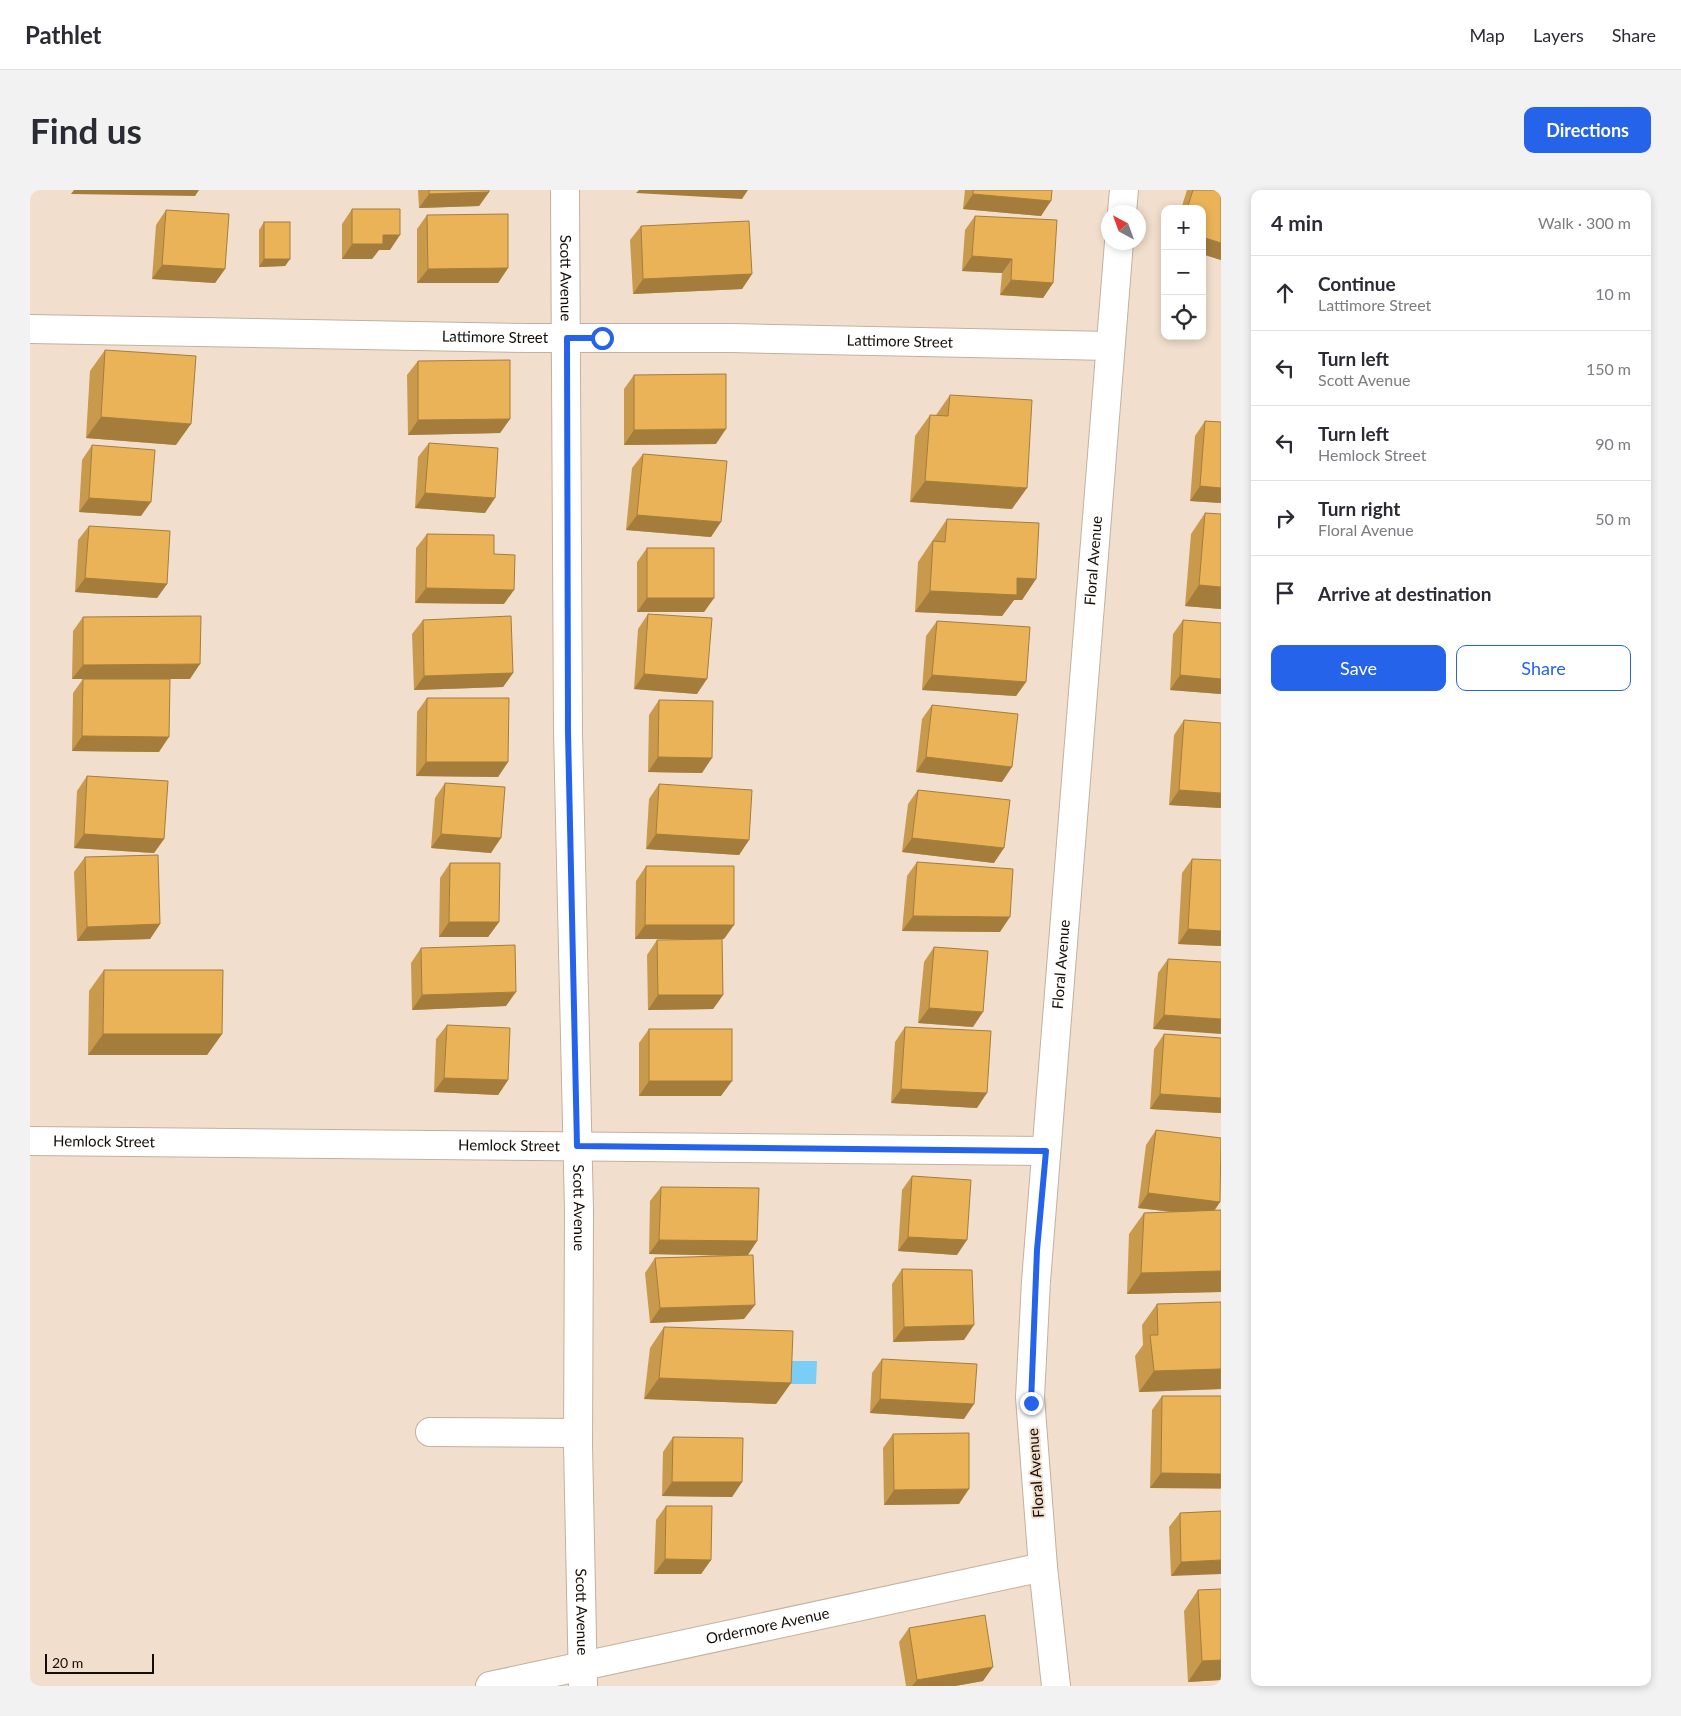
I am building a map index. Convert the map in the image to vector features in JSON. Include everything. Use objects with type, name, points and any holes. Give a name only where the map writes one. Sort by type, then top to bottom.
[{"type":"street","name":"Scott Avenue","points":[[565,190],[568,724],[579,1211],[578,1433],[583,1676]]},
{"type":"street","points":[[1123,205],[1124,190]]},
{"type":"street","name":"Floral Avenue","points":[[1056,1686],[1043,1567],[1030,1397],[1037,1250],[1118,250]]},
{"type":"street","name":"Lattimore Street","points":[[30,329],[567,338],[741,338],[1110,346]]},
{"type":"street","name":"Hemlock Street","points":[[30,1141],[1046,1151]]},
{"type":"street","points":[[430,1432],[578,1433]]},
{"type":"street","name":"Ordermore Avenue","points":[[490,1686],[583,1676],[1043,1567]]},
{"type":"water","points":[[780,1361],[817,1361],[816,1384],[779,1384]]},
{"type":"building","points":[[429,190],[489,190],[489,192],[429,194]]},
{"type":"building","points":[[973,190],[1052,190],[1051,201],[973,194]]},
{"type":"building","points":[[1193,190],[1221,190],[1221,243],[1206,238],[1206,205],[1188,205]]},
{"type":"building","points":[[352,209],[400,209],[400,235],[383,235],[383,244],[352,244]]},
{"type":"building","points":[[166,210],[229,214],[225,269],[162,265]]},
{"type":"building","points":[[508,214],[508,268],[428,269],[427,215]]},
{"type":"building","points":[[975,216],[1057,220],[1053,283],[1011,280],[1012,259],[972,256]]},
{"type":"building","points":[[749,221],[752,274],[643,279],[641,226]]},
{"type":"building","points":[[264,222],[290,222],[290,259],[264,259]]},
{"type":"building","points":[[105,350],[196,356],[191,424],[101,417]]},
{"type":"building","points":[[510,360],[510,419],[418,420],[418,361]]},
{"type":"building","points":[[726,374],[726,429],[634,430],[634,375]]},
{"type":"building","points":[[950,395],[1032,400],[1027,488],[925,481],[930,415],[948,416]]},
{"type":"building","points":[[1205,421],[1221,422],[1221,488],[1200,486]]},
{"type":"building","points":[[429,443],[498,448],[495,498],[425,493]]},
{"type":"building","points":[[92,445],[155,450],[151,502],[89,498]]},
{"type":"building","points":[[643,454],[727,461],[721,522],[637,515]]},
{"type":"building","points":[[1205,513],[1221,514],[1221,587],[1199,585]]},
{"type":"building","points":[[947,519],[1039,523],[1036,579],[1017,578],[1017,595],[930,591],[933,541],[945,542]]},
{"type":"building","points":[[89,526],[170,531],[167,584],[85,578]]},
{"type":"building","points":[[427,534],[494,535],[494,554],[515,555],[514,590],[426,588]]},
{"type":"building","points":[[647,548],[714,548],[714,598],[647,598]]},
{"type":"building","points":[[648,614],[712,618],[707,679],[644,674]]},
{"type":"building","points":[[201,616],[200,664],[83,665],[83,617]]},
{"type":"building","points":[[511,616],[513,673],[424,676],[423,620]]},
{"type":"building","points":[[1183,620],[1221,623],[1221,679],[1180,675]]},
{"type":"building","points":[[937,621],[1030,627],[1026,682],[932,675]]},
{"type":"building","points":[[83,679],[170,679],[169,737],[82,736]]},
{"type":"building","points":[[427,698],[509,698],[508,762],[426,762]]},
{"type":"building","points":[[659,700],[713,701],[712,758],[658,757]]},
{"type":"building","points":[[932,705],[1018,714],[1012,767],[926,757]]},
{"type":"building","points":[[1184,720],[1221,723],[1221,793],[1179,790]]},
{"type":"building","points":[[87,776],[168,781],[164,839],[84,834]]},
{"type":"building","points":[[445,783],[505,787],[501,838],[441,834]]},
{"type":"building","points":[[659,784],[752,790],[749,840],[656,834]]},
{"type":"building","points":[[918,790],[1010,800],[1004,848],[912,838]]},
{"type":"building","points":[[158,855],[160,924],[87,927],[85,857]]},
{"type":"building","points":[[1192,859],[1221,860],[1221,931],[1188,929]]},
{"type":"building","points":[[917,862],[1013,869],[1010,917],[913,916]]},
{"type":"building","points":[[450,863],[500,863],[499,922],[449,922]]},
{"type":"building","points":[[646,866],[734,866],[734,925],[645,925]]},
{"type":"building","points":[[722,939],[723,995],[658,995],[657,940]]},
{"type":"building","points":[[515,945],[516,992],[422,995],[421,948]]},
{"type":"building","points":[[934,947],[988,951],[983,1012],[929,1008]]},
{"type":"building","points":[[1168,959],[1221,962],[1221,1019],[1164,1015]]},
{"type":"building","points":[[104,970],[223,970],[222,1034],[103,1034]]},
{"type":"building","points":[[447,1025],[510,1028],[508,1080],[444,1078]]},
{"type":"building","points":[[905,1027],[991,1031],[987,1093],[901,1089]]},
{"type":"building","points":[[649,1029],[732,1029],[732,1081],[649,1081]]},
{"type":"building","points":[[1164,1034],[1221,1038],[1221,1098],[1160,1094]]},
{"type":"building","points":[[1156,1130],[1221,1138],[1220,1202],[1148,1193]]},
{"type":"building","points":[[912,1176],[971,1180],[967,1240],[908,1237]]},
{"type":"building","points":[[661,1187],[759,1188],[757,1241],[659,1240]]},
{"type":"building","points":[[1221,1210],[1221,1271],[1141,1273],[1144,1213]]},
{"type":"building","points":[[753,1255],[755,1305],[660,1308],[655,1258]]},
{"type":"building","points":[[902,1269],[972,1270],[974,1325],[904,1327]]},
{"type":"building","points":[[1221,1302],[1221,1369],[1154,1371],[1150,1335],[1158,1335],[1157,1304]]},
{"type":"building","points":[[664,1327],[793,1331],[791,1383],[659,1378]]},
{"type":"building","points":[[882,1359],[977,1364],[974,1404],[880,1399]]},
{"type":"building","points":[[1162,1396],[1221,1396],[1221,1474],[1161,1473]]},
{"type":"building","points":[[969,1433],[969,1489],[894,1490],[893,1434]]},
{"type":"building","points":[[673,1437],[743,1438],[742,1482],[672,1482]]},
{"type":"building","points":[[666,1506],[712,1506],[711,1560],[665,1559]]},
{"type":"building","points":[[1221,1511],[1221,1560],[1181,1562],[1180,1513]]},
{"type":"building","points":[[1221,1589],[1221,1660],[1202,1661],[1198,1590]]},
{"type":"building","points":[[985,1615],[993,1667],[917,1680],[909,1628]]},
{"type":"route","points":[[602,338],[567,338],[568,732],[577,1146],[1046,1151],[1037,1250],[1031,1403]]}]
